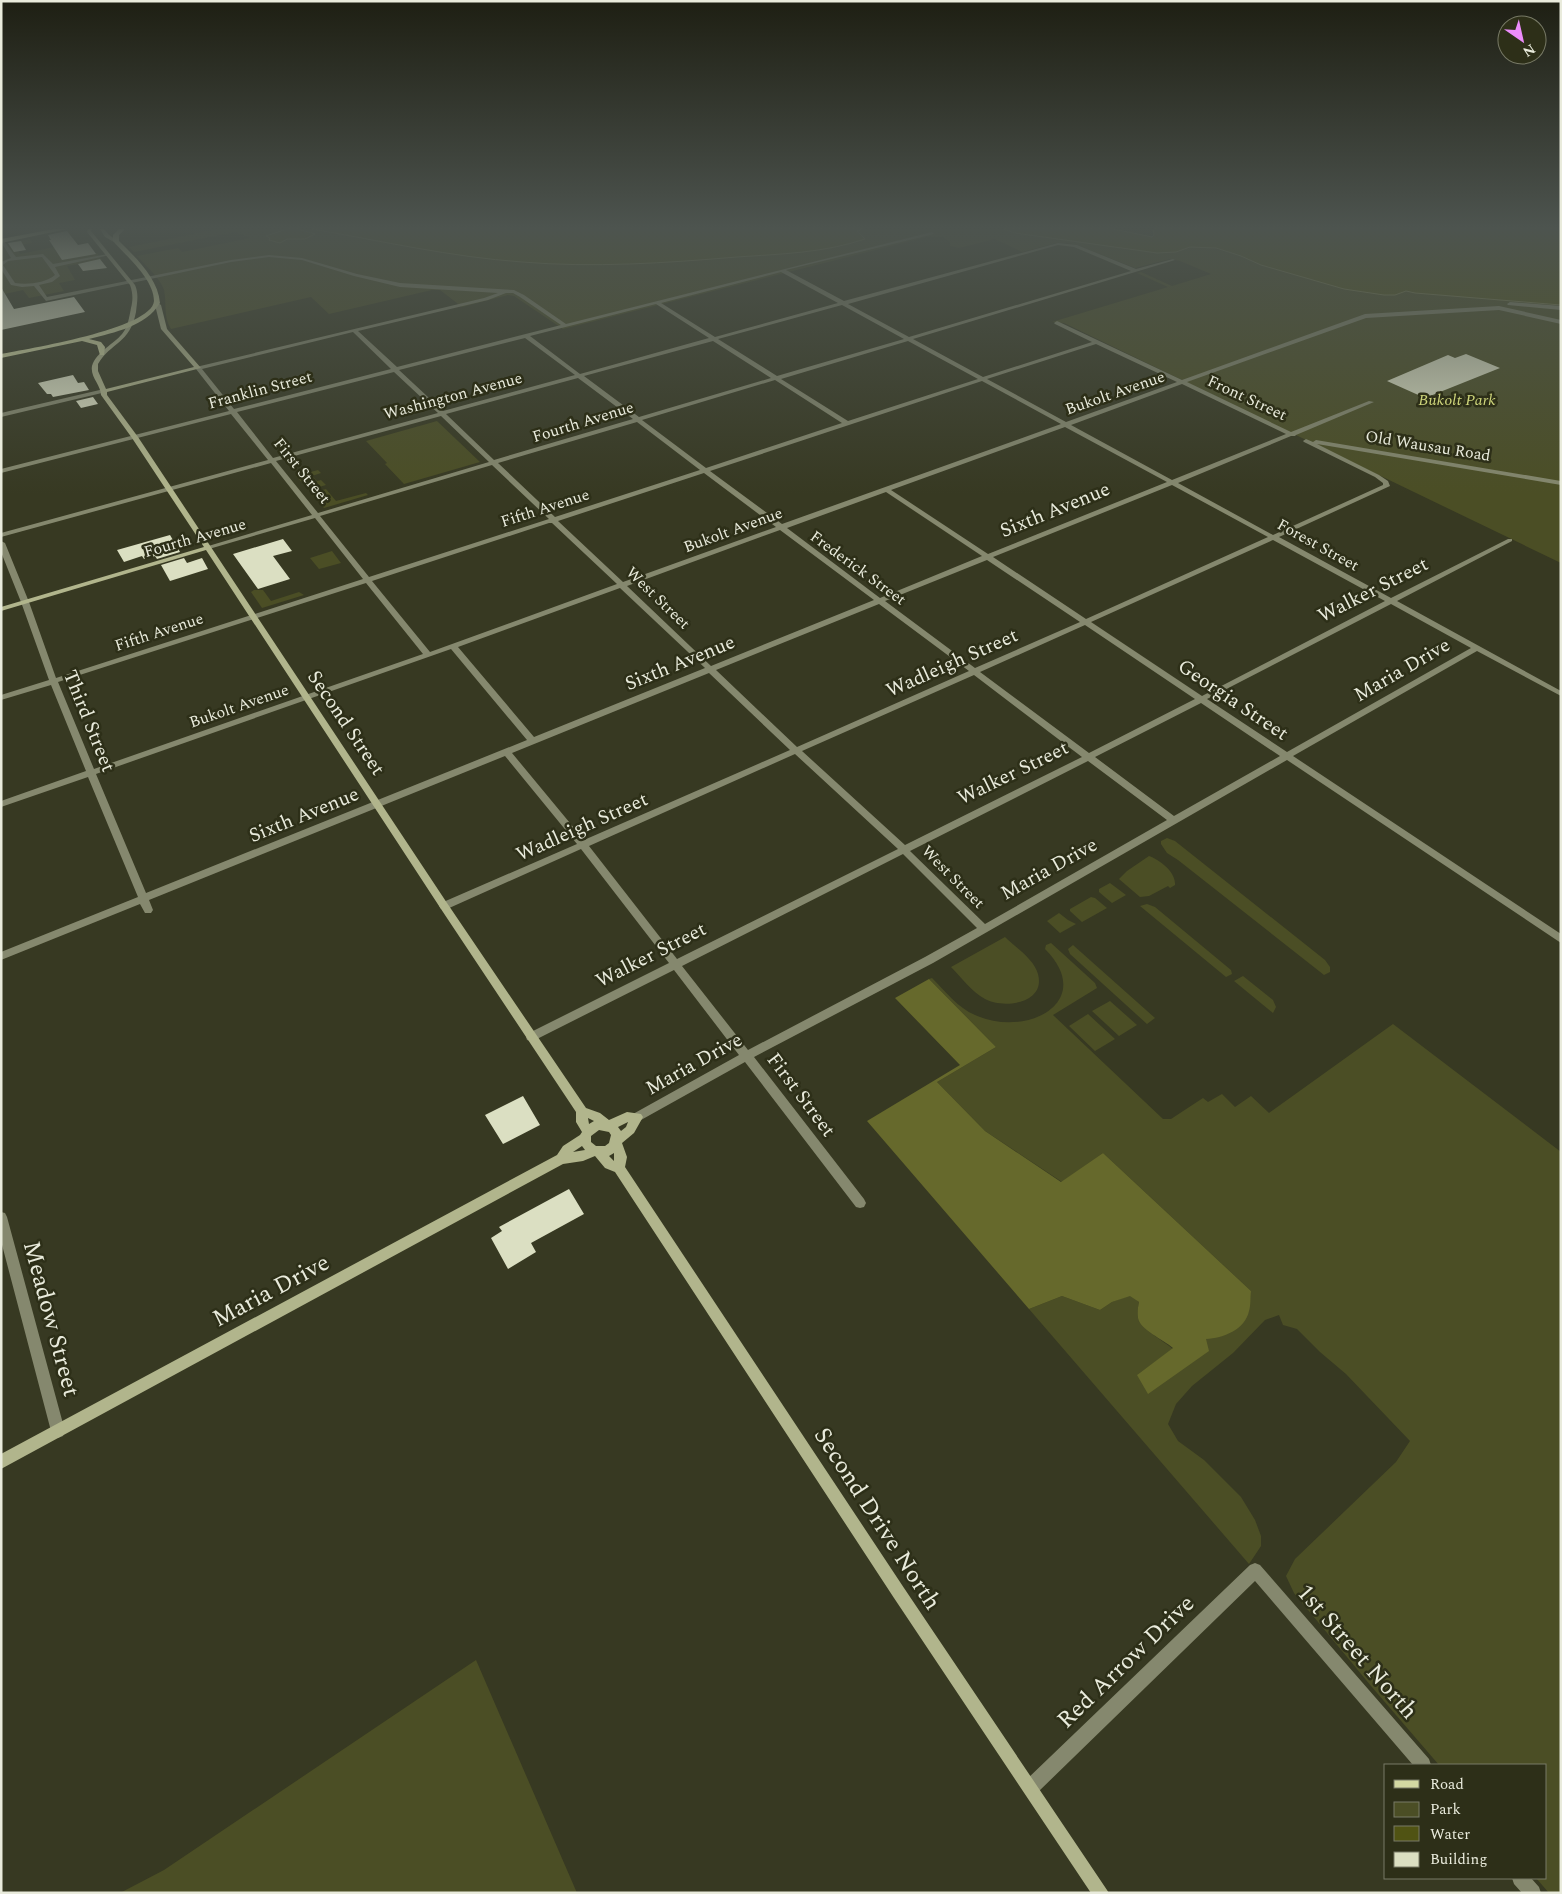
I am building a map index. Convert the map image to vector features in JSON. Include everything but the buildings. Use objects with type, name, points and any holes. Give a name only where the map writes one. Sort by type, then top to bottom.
[{"type":"main road","points":[[1,356],[68,342],[130,325],[145,317]]},
{"type":"main road","points":[[68,342],[85,340],[98,342],[102,347],[102,354]]},
{"type":"street","points":[[102,354],[121,338],[130,325],[132,317]]},
{"type":"street","name":"First Street","points":[[161,317],[164,329],[318,516],[428,655]]},
{"type":"street","points":[[1,415],[411,317]]},
{"type":"street","points":[[553,317],[565,326]]},
{"type":"street","name":"Franklin Street","points":[[1,471],[598,317]]},
{"type":"street","points":[[679,317],[846,423]]},
{"type":"street","name":"Washington Avenue","points":[[1,535],[790,317]]},
{"type":"street","points":[[869,317],[1066,424]]},
{"type":"street","name":"Fourth Avenue","points":[[1,609],[982,317]]},
{"type":"street","name":"Bukolt Avenue","points":[[1,804],[428,655],[1361,317]]},
{"type":"street","name":"Bukolt Avenue","points":[[1543,317],[1561,322]]},
{"type":"street","name":"Front Street","points":[[1057,323],[1291,434]]},
{"type":"street","name":"West Street","points":[[355,331],[496,463],[796,751],[904,849],[984,929]]},
{"type":"street","name":"Frederick Street","points":[[526,336],[1174,821]]},
{"type":"street","name":"Fifth Avenue","points":[[1,698],[554,520],[1096,342]]},
{"type":"street","name":"Second Street","points":[[102,354],[95,364],[94,370],[104,395],[135,437],[252,617],[582,1111]]},
{"type":"street","name":"Sixth Avenue","points":[[1,956],[1371,402]]},
{"type":"street","name":"Forest Street","points":[[1066,424],[1561,694]]},
{"type":"street","name":"Old Wausau Road","points":[[1291,434],[1306,441],[1561,483]]},
{"type":"street","name":"Wadleigh Street","points":[[444,906],[584,846],[1387,486],[1386,482],[1377,476],[1306,441]]},
{"type":"street","name":"Georgia Street","points":[[886,489],[1561,939]]},
{"type":"street","name":"Walker Street","points":[[531,1037],[1089,757],[1510,540]]},
{"type":"street","name":"Third Street","points":[[1,543],[25,602],[53,681],[148,910]]},
{"type":"street","points":[[453,646],[532,741]]},
{"type":"street","name":"Maria Drive","points":[[637,1117],[984,929],[1477,648]]},
{"type":"street","name":"First Street","points":[[507,752],[584,846],[860,1203]]},
{"type":"street","points":[[582,1111],[596,1116],[607,1125],[616,1131],[616,1141],[621,1157],[619,1168],[609,1164],[596,1152],[588,1148],[582,1122],[582,1111]]},
{"type":"street","points":[[561,1159],[593,1127],[637,1117]]},
{"type":"street","points":[[561,1159],[608,1151],[616,1141],[630,1130],[637,1117]]},
{"type":"street","name":"Maria Drive","points":[[1,1462],[561,1159]]},
{"type":"street","name":"Second Drive North","points":[[619,1168],[899,1593],[1101,1893]]},
{"type":"street","name":"Meadow Street","points":[[1,1218],[58,1431]]},
{"type":"street","name":"Red Arrow Drive","points":[[1031,1787],[1254,1570]]},
{"type":"street","name":"1st Street North","points":[[1254,1570],[1421,1764]]},
{"type":"street","points":[[1521,1879],[1532,1893]]},
{"type":"green space","name":"Bukolt Park","points":[[167,317],[222,317],[171,329]]},
{"type":"green space","name":"Bukolt Park","points":[[546,317],[609,317],[563,329]]},
{"type":"green space","name":"Bukolt Park","points":[[1067,317],[1561,317],[1561,563],[1064,323],[1052,322]]},
{"type":"green space","points":[[437,421],[480,462],[404,484],[366,441]]},
{"type":"green space","points":[[318,470],[321,473],[312,476],[317,481],[321,480],[326,485],[309,490],[296,476]]},
{"type":"green space","points":[[326,489],[336,501],[366,493],[368,495],[324,508],[311,493]]},
{"type":"green space","points":[[332,551],[341,563],[319,569],[310,558]]},
{"type":"green space","points":[[263,590],[271,601],[299,592],[304,595],[262,608],[251,592]]},
{"type":"green space","points":[[1167,838],[1175,841],[1325,960],[1330,967],[1330,972],[1324,975],[1167,853],[1161,841]]},
{"type":"green space","points":[[1149,856],[1158,860],[1170,871],[1175,880],[1175,885],[1170,888],[1168,886],[1149,896],[1140,897],[1119,879]]},
{"type":"green space","points":[[1110,883],[1126,895],[1112,903],[1099,892],[1099,889]]},
{"type":"green space","points":[[1091,897],[1107,908],[1082,922],[1070,909]]},
{"type":"green space","points":[[1147,904],[1155,907],[1231,970],[1232,974],[1226,977],[1140,906]]},
{"type":"green space","points":[[1059,913],[1076,924],[1060,933],[1047,921]]},
{"type":"green space","points":[[1005,937],[1033,963],[1038,974],[1039,984],[1036,992],[1029,998],[1021,1002],[1002,1004],[980,996],[951,967]]},
{"type":"green space","points":[[1051,943],[1095,983],[1097,988],[1053,1015],[1163,1119],[1171,1119],[1203,1098],[1208,1102],[1222,1094],[1235,1107],[1251,1096],[1269,1113],[1393,1024],[1561,1152],[1561,1893],[1549,1893],[1537,1879],[1547,1879],[1547,1764],[1438,1764],[1294,1593],[1286,1576],[1295,1559],[1396,1462],[1410,1441],[1346,1374],[1297,1329],[1283,1325],[1279,1315],[1265,1320],[1233,1353],[1192,1386],[1176,1404],[1168,1424],[1178,1441],[1204,1460],[1241,1497],[1255,1520],[1261,1536],[1261,1546],[1249,1564],[1029,1309],[1062,1296],[1100,1310],[1112,1302],[1130,1295],[1139,1302],[1139,1322],[1173,1349],[1137,1375],[1206,1339],[1251,1291],[1103,1153],[1062,1182],[985,1131],[937,1082],[996,1047],[929,979],[932,978],[957,1004],[975,1015],[995,1021],[1015,1022],[1034,1018],[1049,1010],[1059,999],[1063,985],[1059,968],[1045,949],[1046,945]]},
{"type":"green space","points":[[1073,945],[1155,1018],[1147,1024],[1070,954],[1068,949]]},
{"type":"green space","points":[[1243,976],[1273,1000],[1276,1007],[1273,1013],[1234,981]]},
{"type":"green space","points":[[929,979],[996,1047],[937,1082],[985,1131],[1061,1182],[1103,1153],[1251,1291],[1250,1309],[1247,1318],[1238,1328],[1226,1335],[1206,1339],[1209,1351],[1148,1394],[1137,1375],[1173,1348],[1139,1322],[1139,1302],[1130,1296],[1112,1302],[1100,1310],[1062,1296],[1029,1309],[867,1121],[960,1065],[895,998]]},
{"type":"green space","points":[[1110,1001],[1137,1025],[1119,1036],[1092,1011]]},
{"type":"green space","points":[[1088,1014],[1115,1039],[1095,1051],[1069,1026]]},
{"type":"green space","points":[[476,1660],[577,1893],[120,1893],[164,1870]]}]
